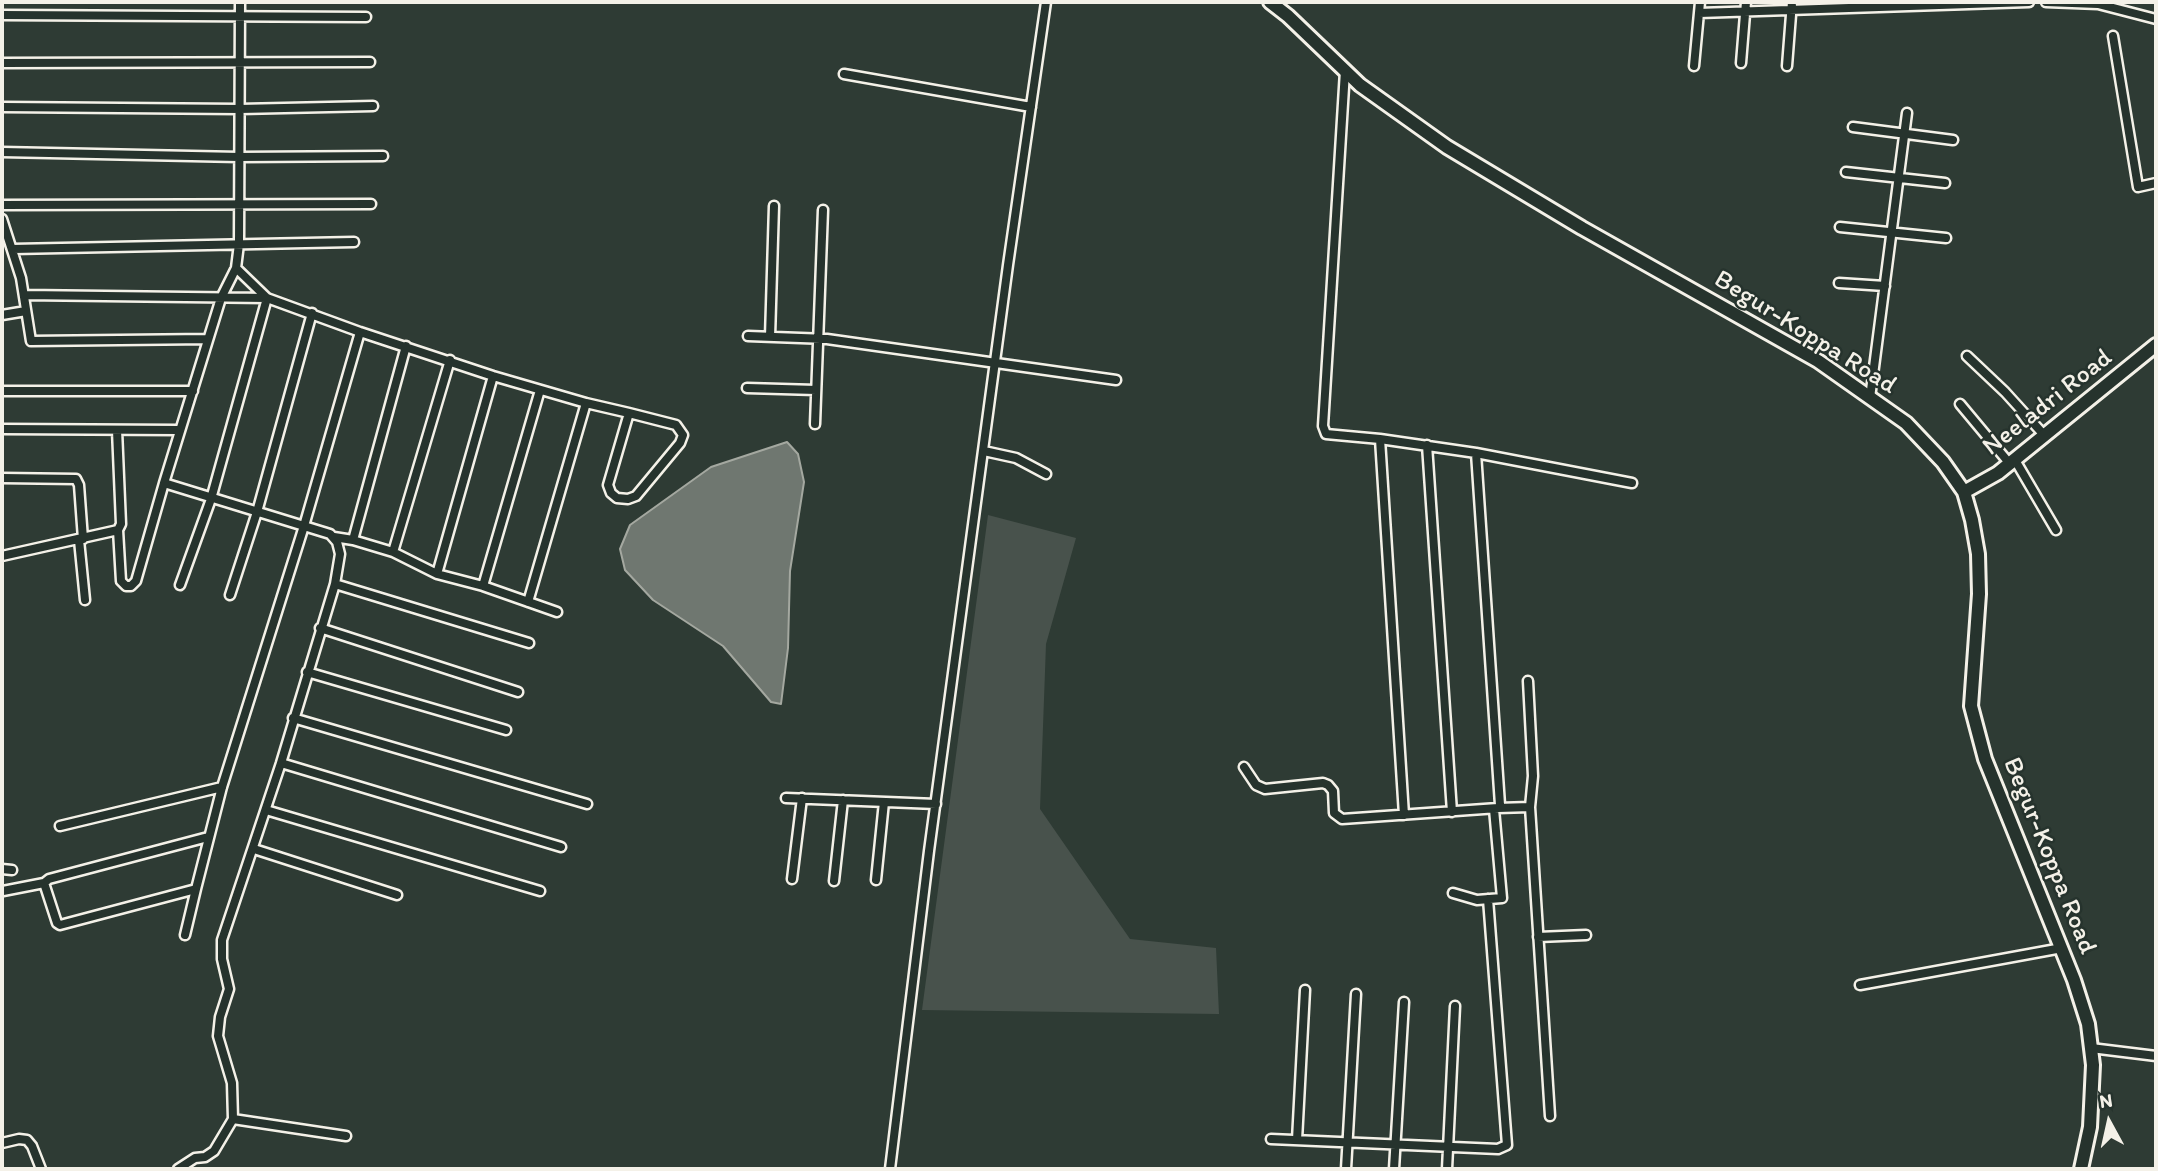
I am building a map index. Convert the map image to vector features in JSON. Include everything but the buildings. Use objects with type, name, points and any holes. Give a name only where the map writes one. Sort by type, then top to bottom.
[{"type":"main road","name":"Begur-Koppa Road","points":[[1270,2],[1360,85],[1447,147],[1582,228],[1818,362],[1906,423],[1926,442],[1964,492],[1976,543],[1979,594],[1971,706],[1985,759],[2062,948],[2088,1024],[2093,1065],[2090,1127],[2081,1169]]},
{"type":"main road","name":"Neeladri Road","points":[[1964,492],[1998,474],[2156,345]]},
{"type":"street","points":[[117,430],[121,581],[126,586],[131,586],[136,581],[179,430],[221,298],[236,268],[239,244],[237,203],[240,2]]},
{"type":"street","points":[[890,1169],[936,804],[1046,2]]},
{"type":"street","points":[[1694,66],[1700,2]]},
{"type":"street","points":[[1741,63],[1746,2]]},
{"type":"street","points":[[1699,13],[1746,12],[1792,6],[2029,2]]},
{"type":"street","points":[[2046,2],[2098,4],[2156,19]]},
{"type":"street","points":[[1787,66],[1792,6]]},
{"type":"street","points":[[2,15],[366,17]]},
{"type":"street","points":[[2113,36],[2138,187],[2156,183]]},
{"type":"street","points":[[2,63],[370,62]]},
{"type":"street","points":[[1345,71],[1323,426],[1329,436],[1427,445],[1632,483]]},
{"type":"street","points":[[844,74],[1031,107]]},
{"type":"street","points":[[2,107],[240,109],[373,106]]},
{"type":"street","points":[[1870,398],[1907,113]]},
{"type":"street","points":[[1853,127],[1953,140]]},
{"type":"street","points":[[2,152],[383,156]]},
{"type":"street","points":[[1846,172],[1945,183]]},
{"type":"street","points":[[2,205],[371,204]]},
{"type":"street","points":[[770,337],[774,206]]},
{"type":"street","points":[[815,424],[823,210]]},
{"type":"street","points":[[2,219],[13,249],[24,295],[30,338],[33,341],[208,339]]},
{"type":"street","points":[[1840,228],[1946,238]]},
{"type":"street","points":[[13,249],[354,242]]},
{"type":"street","points":[[236,268],[267,298]]},
{"type":"street","points":[[1839,283],[1885,286]]},
{"type":"street","points":[[24,295],[267,298],[493,376],[676,425],[683,435],[680,443],[636,496],[628,499],[617,498],[608,485],[629,413]]},
{"type":"street","points":[[180,585],[211,499],[267,298]]},
{"type":"street","points":[[2,315],[26,311]]},
{"type":"street","points":[[230,595],[257,512],[313,313]]},
{"type":"street","points":[[185,935],[222,787],[304,526],[360,332]]},
{"type":"street","points":[[748,336],[817,338],[1116,380]]},
{"type":"street","points":[[353,540],[406,346]]},
{"type":"street","points":[[1967,356],[2045,436]]},
{"type":"street","points":[[393,552],[450,360]]},
{"type":"street","points":[[437,574],[493,376]]},
{"type":"street","points":[[747,388],[816,390]]},
{"type":"street","points":[[483,586],[540,390]]},
{"type":"street","points":[[2,391],[193,391]]},
{"type":"street","points":[[528,602],[586,403]]},
{"type":"street","points":[[1960,404],[2012,462],[2056,530]]},
{"type":"street","points":[[2,429],[179,430]]},
{"type":"street","points":[[1380,439],[1404,815]]},
{"type":"street","points":[[1427,445],[1452,812]]},
{"type":"street","points":[[984,451],[1016,458],[1046,474]]},
{"type":"street","points":[[1452,893],[1477,900],[1502,898],[1476,453]]},
{"type":"street","points":[[2,478],[76,479],[79,485],[85,600]]},
{"type":"street","points":[[164,483],[334,537],[393,552],[437,574],[483,586],[557,612]]},
{"type":"street","points":[[2,556],[118,530]]},
{"type":"street","points":[[178,1169],[195,1158],[205,1157],[214,1151],[233,1118],[232,1083],[218,1036],[220,1017],[229,989],[221,949],[222,940],[254,849],[335,583],[340,554],[334,537]]},
{"type":"street","points":[[335,583],[528,643]]},
{"type":"street","points":[[320,628],[518,692]]},
{"type":"street","points":[[307,672],[506,730]]},
{"type":"street","points":[[1528,681],[1532,776],[1530,807],[1550,1116]]},
{"type":"street","points":[[293,718],[587,804]]},
{"type":"street","points":[[281,763],[561,847]]},
{"type":"street","points":[[1244,767],[1256,785],[1265,789],[1323,783],[1328,785],[1333,791],[1334,813],[1342,819],[1530,807]]},
{"type":"street","points":[[60,826],[222,787]]},
{"type":"street","points":[[786,798],[936,804]]},
{"type":"street","points":[[792,879],[802,799]]},
{"type":"street","points":[[834,881],[843,800]]},
{"type":"street","points":[[876,880],[884,802]]},
{"type":"street","points":[[266,810],[540,891]]},
{"type":"street","points":[[3,891],[44,883],[49,879],[208,837]]},
{"type":"street","points":[[254,849],[397,895]]},
{"type":"street","points":[[2,869],[12,870]]},
{"type":"street","points":[[44,883],[60,925],[195,889]]},
{"type":"street","points":[[1271,1139],[1498,1149],[1507,1145],[1488,899]]},
{"type":"street","points":[[1538,937],[1586,935]]},
{"type":"street","points":[[1860,985],[2062,948]]},
{"type":"street","points":[[1297,1140],[1306,990]]},
{"type":"street","points":[[1346,1169],[1356,994]]},
{"type":"street","points":[[1394,1169],[1404,1002]]},
{"type":"street","points":[[1447,1169],[1455,1006]]},
{"type":"street","points":[[2091,1048],[2156,1056]]},
{"type":"street","points":[[233,1118],[346,1136]]},
{"type":"street","points":[[2,1143],[27,1140],[41,1169]]},
{"type":"shaded area","points":[[787,442],[798,454],[804,482],[790,571],[788,648],[781,704],[771,702],[723,646],[653,600],[625,570],[620,549],[630,525],[711,467]]},
{"type":"shaded area","points":[[988,515],[1076,538],[1046,644],[1040,809],[1130,939],[1216,948],[1219,1014],[922,1010]]}]
